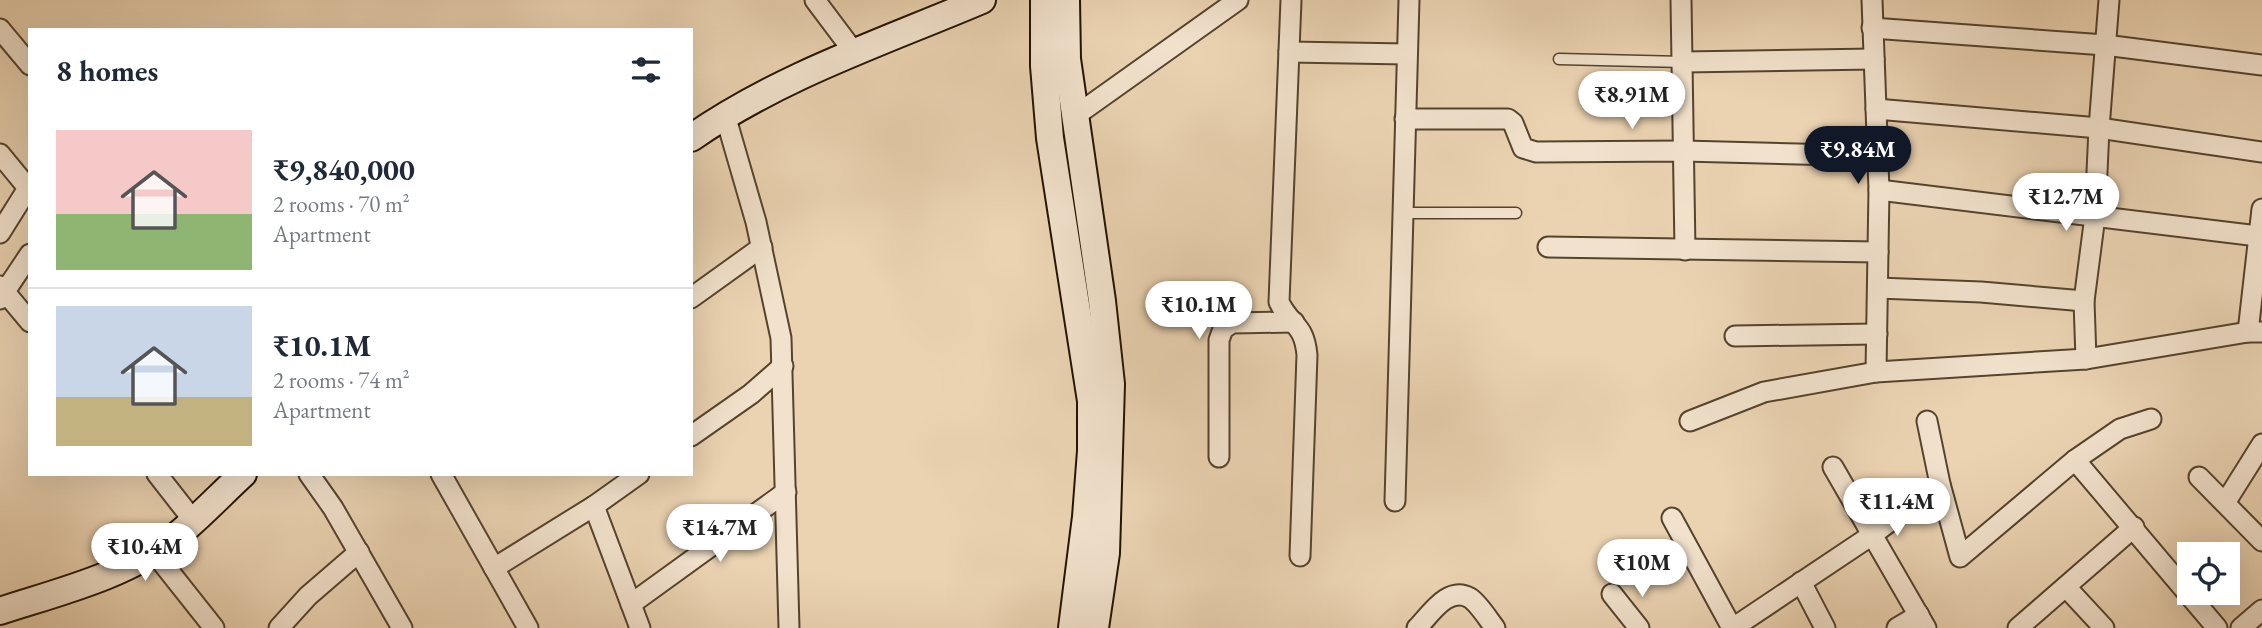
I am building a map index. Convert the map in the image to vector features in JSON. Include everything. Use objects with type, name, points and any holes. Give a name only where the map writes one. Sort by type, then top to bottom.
[{"type":"main road","points":[[1044,0],[1044,66],[1051,138],[1091,401],[1091,451],[1086,517],[1072,628]]},
{"type":"main road","points":[[1066,0],[1067,59],[1102,301],[1111,384],[1106,553],[1095,628]]},
{"type":"main road","points":[[693,137],[725,115],[821,65],[971,2]]},
{"type":"main road","points":[[0,611],[128,566],[174,538],[241,476]]},
{"type":"street","points":[[815,0],[854,52]]},
{"type":"street","points":[[1075,116],[1238,0]]},
{"type":"street","points":[[1290,0],[1279,302],[1285,314],[1305,338],[1307,355],[1300,556]]},
{"type":"street","points":[[1395,501],[1409,0]]},
{"type":"street","points":[[1681,0],[1685,250]]},
{"type":"street","points":[[1872,0],[1879,190],[1876,372]]},
{"type":"street","points":[[2087,359],[2084,301],[2095,216],[2109,0]]},
{"type":"street","points":[[1872,28],[2105,46],[2262,65]]},
{"type":"street","points":[[0,29],[28,63]]},
{"type":"street","points":[[1289,52],[1407,54]]},
{"type":"street","points":[[1683,62],[1874,59]]},
{"type":"street","points":[[1876,109],[2099,128],[2262,152]]},
{"type":"street","points":[[725,115],[777,311],[783,366],[789,628]]},
{"type":"street","points":[[1405,120],[1508,119],[1513,123],[1523,148],[1536,152],[1684,151],[1878,156]]},
{"type":"street","points":[[0,154],[28,185]]},
{"type":"street","points":[[0,233],[28,188]]},
{"type":"street","points":[[1879,190],[2258,236]]},
{"type":"street","points":[[1690,421],[1764,392],[1876,372],[2087,359],[2255,332],[2258,236],[2262,209]]},
{"type":"street","points":[[693,297],[762,247]]},
{"type":"street","points":[[1548,247],[1878,252]]},
{"type":"street","points":[[28,257],[1,292],[28,320]]},
{"type":"street","points":[[1878,288],[1981,292],[2084,301]]},
{"type":"street","points":[[1219,457],[1219,340],[1223,329],[1232,323],[1294,322]]},
{"type":"street","points":[[1735,337],[1877,334]]},
{"type":"street","points":[[693,435],[751,394],[783,366]]},
{"type":"street","points":[[1927,421],[1940,484],[1960,557],[2075,460],[2120,429],[2151,419]]},
{"type":"street","points":[[2225,503],[2262,444]]},
{"type":"street","points":[[2075,460],[2217,628]]},
{"type":"street","points":[[1833,467],[1922,622],[1897,628]]},
{"type":"street","points":[[159,476],[193,520]]},
{"type":"street","points":[[310,476],[333,508],[402,628]]},
{"type":"street","points":[[446,476],[528,628]]},
{"type":"street","points":[[494,568],[594,506],[636,476]]},
{"type":"street","points":[[2199,477],[2262,541]]},
{"type":"street","points":[[1672,518],[1732,628],[1872,535],[1940,484]]},
{"type":"street","points":[[631,604],[786,492]]},
{"type":"street","points":[[594,506],[640,628]]},
{"type":"street","points":[[2018,628],[2134,527]]},
{"type":"street","points":[[153,551],[214,628]]},
{"type":"street","points":[[279,628],[308,596],[359,552]]},
{"type":"street","points":[[1801,582],[1825,628]]},
{"type":"street","points":[[2066,587],[2105,628]]},
{"type":"street","points":[[1612,594],[1639,628]]},
{"type":"street","points":[[1417,628],[1450,595],[1471,598],[1495,628]]},
{"type":"street","points":[[2241,628],[2262,610]]},
{"type":"lane","points":[[1559,59],[1683,62]]},
{"type":"lane","points":[[1402,213],[1517,213]]}]
